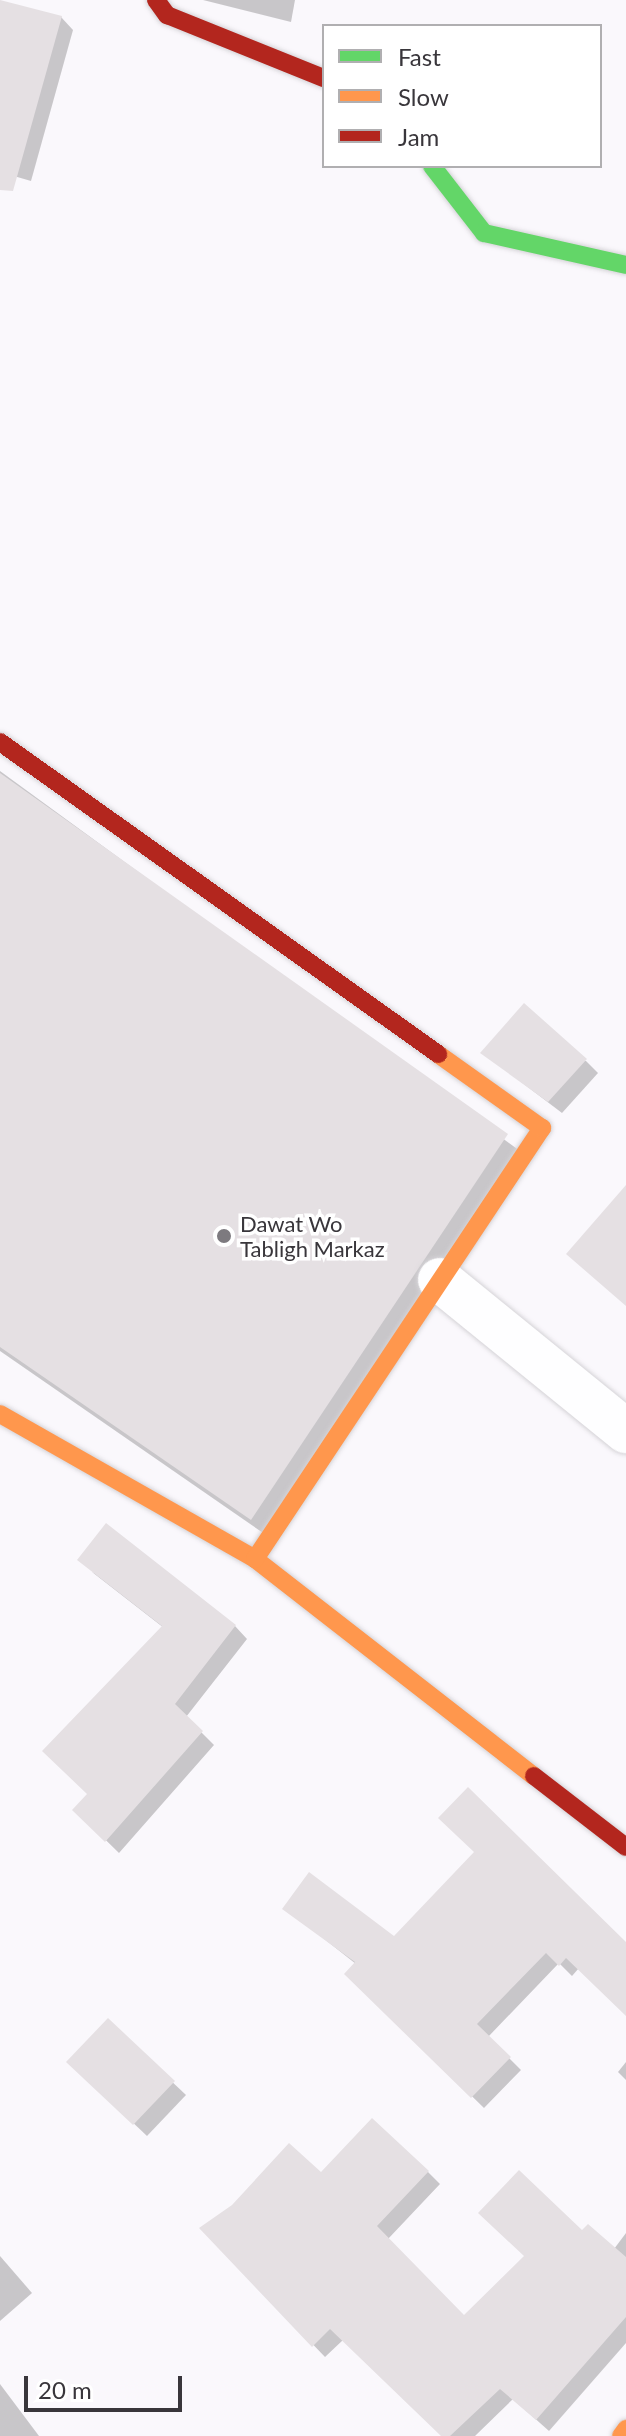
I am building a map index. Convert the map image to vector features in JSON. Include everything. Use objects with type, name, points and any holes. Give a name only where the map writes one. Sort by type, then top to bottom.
[{"type":"street","points":[[156,0],[167,15],[322,77]]},
{"type":"street","points":[[434,168],[484,233],[626,265]]},
{"type":"street","points":[[0,742],[542,1128],[255,1559]]},
{"type":"street","points":[[440,1280],[626,1431]]},
{"type":"street","points":[[0,1414],[255,1559],[626,1847]]},
{"type":"street","points":[[621,2436],[626,2429]]},
{"type":"building","points":[[0,0],[62,16],[13,191],[0,190]]},
{"type":"building","name":"Dawat Wo Tabligh Markaz","points":[[0,773],[508,1134],[251,1520],[0,1347]]},
{"type":"building","points":[[524,1003],[587,1059],[548,1102],[480,1053]]},
{"type":"building","points":[[626,1185],[626,1306],[566,1254]]},
{"type":"building","points":[[106,1523],[236,1625],[175,1704],[203,1731],[105,1842],[72,1810],[87,1794],[42,1751],[162,1626],[77,1560]]},
{"type":"building","points":[[468,1787],[626,1942],[626,2016],[566,1958],[559,1966],[546,1953],[477,2024],[511,2057],[471,2098],[344,1974],[355,1962],[282,1909],[309,1872],[394,1936],[474,1852],[438,1818]]},
{"type":"building","points":[[108,2018],[175,2081],[133,2125],[66,2062]]},
{"type":"building","points":[[372,2118],[429,2171],[377,2226],[464,2315],[524,2256],[478,2213],[519,2170],[582,2230],[588,2224],[626,2257],[626,2317],[536,2420],[500,2389],[450,2436],[441,2436],[330,2329],[312,2347],[199,2228],[232,2205],[289,2143],[321,2172]]},
{"type":"traffic: fast","points":[[434,168],[484,233],[626,265]]},
{"type":"traffic: slow","points":[[255,1559],[542,1128],[438,1054]]},
{"type":"traffic: slow","points":[[0,1414],[255,1559],[534,1776]]},
{"type":"traffic: slow","points":[[621,2436],[626,2429]]},
{"type":"traffic: jam","points":[[156,0],[167,15],[322,77]]},
{"type":"traffic: jam","points":[[0,742],[438,1054]]},
{"type":"traffic: jam","points":[[534,1776],[626,1847]]},
{"type":"place","name":"Dawat Wo Tabligh Markaz","points":[[224,1236]]}]
